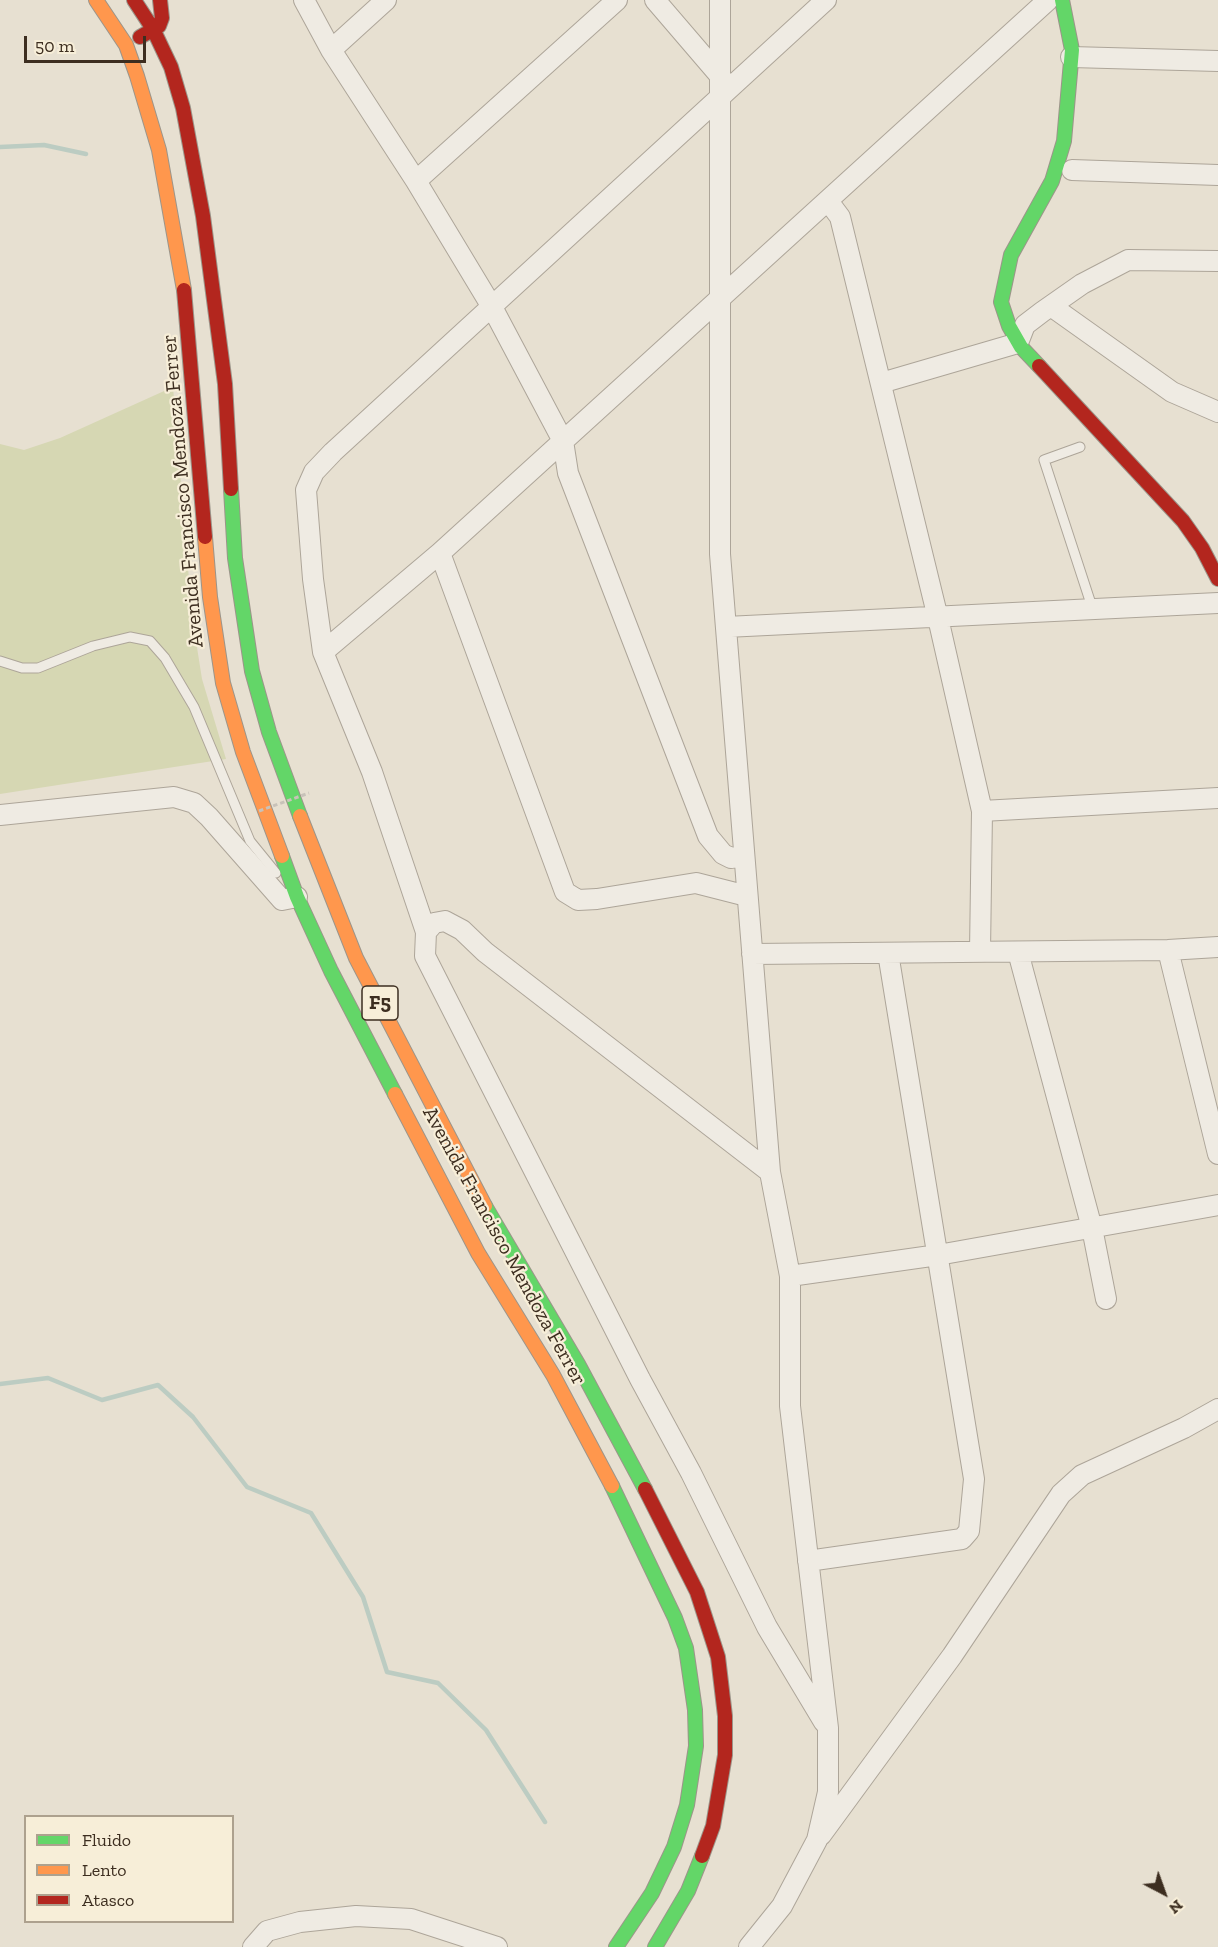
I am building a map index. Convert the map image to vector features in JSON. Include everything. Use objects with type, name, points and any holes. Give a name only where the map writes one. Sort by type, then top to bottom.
[{"type":"main road","name":"Avenida Francisco Mendoza Ferrer","points":[[96,0],[126,45],[159,150],[183,272],[210,597],[223,683],[243,752],[289,877],[310,888],[356,958],[478,1195],[578,1364],[638,1474],[697,1592],[718,1657],[725,1716],[725,1755],[713,1826],[688,1891],[655,1947]]},
{"type":"main road","name":"Avenida Francisco Mendoza Ferrer","points":[[135,0],[153,29],[171,67],[183,108],[203,216],[225,384],[235,558],[252,671],[331,971],[478,1253],[553,1375],[613,1487],[675,1618],[686,1648],[694,1701],[696,1746],[687,1805],[674,1847],[652,1893],[616,1947]]},
{"type":"main road","points":[[126,45],[159,26],[162,18],[160,0]]},
{"type":"main road","points":[[1020,320],[1009,326],[1001,302],[1006,272],[1019,238],[1052,181],[1060,161],[1082,55],[1062,0]]},
{"type":"main road","points":[[1043,226],[1027,257],[1020,320],[1045,353],[1108,419]]},
{"type":"main road","points":[[1020,320],[1183,521],[1202,548],[1218,579]]},
{"type":"main road","points":[[613,1487],[638,1474]]},
{"type":"street","points":[[304,0],[331,50],[416,181],[492,307],[563,441],[568,473],[708,836],[723,854],[731,858],[744,856]]},
{"type":"street","points":[[331,50],[386,0]]},
{"type":"street","points":[[416,181],[617,0]]},
{"type":"street","points":[[655,0],[721,86]]},
{"type":"street","points":[[720,0],[722,298],[720,554],[770,1172],[790,1276],[790,1406],[828,1728],[828,1792],[817,1840]]},
{"type":"street","points":[[826,0],[721,86],[492,307],[314,472],[306,490],[313,579],[323,652],[372,772],[426,932],[425,956],[640,1379],[691,1473],[766,1627],[828,1728]]},
{"type":"street","points":[[323,652],[440,553],[1048,0]]},
{"type":"street","points":[[1082,55],[1218,61]]},
{"type":"street","points":[[1072,168],[1218,176]]},
{"type":"street","points":[[828,201],[840,217],[938,618],[982,811],[981,952]]},
{"type":"street","points":[[881,382],[1051,306],[1082,284],[1128,260],[1218,261]]},
{"type":"street","points":[[1051,306],[1173,392],[1218,412]]},
{"type":"street","points":[[440,553],[565,892],[578,900],[597,899],[696,883],[747,896]]},
{"type":"street","points":[[726,627],[1218,603]]},
{"type":"street","points":[[0,815],[174,797],[194,803],[209,817],[282,900],[310,888]]},
{"type":"street","points":[[982,811],[1218,798]]},
{"type":"street","points":[[426,932],[434,923],[445,921],[462,930],[485,952],[770,1172]]},
{"type":"street","points":[[752,954],[1168,950],[1218,946]]},
{"type":"street","points":[[1168,950],[1218,1154]]},
{"type":"street","points":[[1018,952],[1092,1228],[1106,1299]]},
{"type":"street","points":[[808,1561],[962,1539],[969,1531],[974,1479],[888,953]]},
{"type":"street","points":[[790,1276],[938,1255],[1218,1206]]},
{"type":"street","points":[[749,1947],[782,1906],[817,1840],[952,1656],[1061,1494],[1082,1475],[1184,1428],[1218,1408]]},
{"type":"street","points":[[257,1946],[267,1931],[300,1922],[356,1916],[411,1919],[497,1947]]},
{"type":"lane","points":[[1080,447],[1044,460],[1093,610]]},
{"type":"lane","points":[[0,661],[22,668],[38,668],[93,646],[130,637],[150,640],[165,658],[194,707],[250,841],[278,875],[289,877]]},
{"type":"path","points":[[259,811],[309,794]]},
{"type":"green space","points":[[173,387],[192,616],[202,679],[226,759],[0,794],[0,444],[24,450],[60,438]]},
{"type":"waterway","points":[[0,147],[44,145],[86,154]]},
{"type":"waterway","points":[[0,1384],[48,1378],[102,1400],[158,1385],[193,1417],[247,1487],[311,1513],[363,1597],[387,1672],[438,1683],[486,1730],[545,1822]]},
{"type":"traffic: fast","points":[[1039,366],[1021,347],[1009,326],[1001,302],[1011,255],[1052,181],[1064,141],[1072,50],[1062,0]]},
{"type":"traffic: fast","points":[[231,489],[235,558],[252,671],[269,732],[300,816]]},
{"type":"traffic: fast","points":[[282,856],[297,897],[331,971],[395,1094]]},
{"type":"traffic: fast","points":[[485,1206],[578,1364],[645,1489]]},
{"type":"traffic: fast","points":[[612,1486],[675,1618],[686,1648],[695,1710],[696,1746],[687,1805],[674,1847],[652,1893],[616,1947]]},
{"type":"traffic: fast","points":[[655,1947],[688,1891],[702,1856]]},
{"type":"traffic: slow","points":[[96,0],[126,45],[137,76],[159,150],[184,290]]},
{"type":"traffic: slow","points":[[205,537],[210,597],[223,683],[243,752],[282,856]]},
{"type":"traffic: slow","points":[[300,816],[356,958],[485,1206]]},
{"type":"traffic: slow","points":[[395,1094],[478,1253],[553,1375],[612,1486]]},
{"type":"traffic: jam","points":[[134,0],[153,29],[171,67],[183,108],[203,216],[225,384],[231,489]]},
{"type":"traffic: jam","points":[[140,37],[159,26],[162,18],[160,0]]},
{"type":"traffic: jam","points":[[184,290],[205,537]]},
{"type":"traffic: jam","points":[[1039,366],[1183,521],[1202,548],[1218,579]]},
{"type":"traffic: jam","points":[[645,1489],[697,1592],[718,1657],[725,1716],[725,1755],[713,1826],[702,1856]]}]
